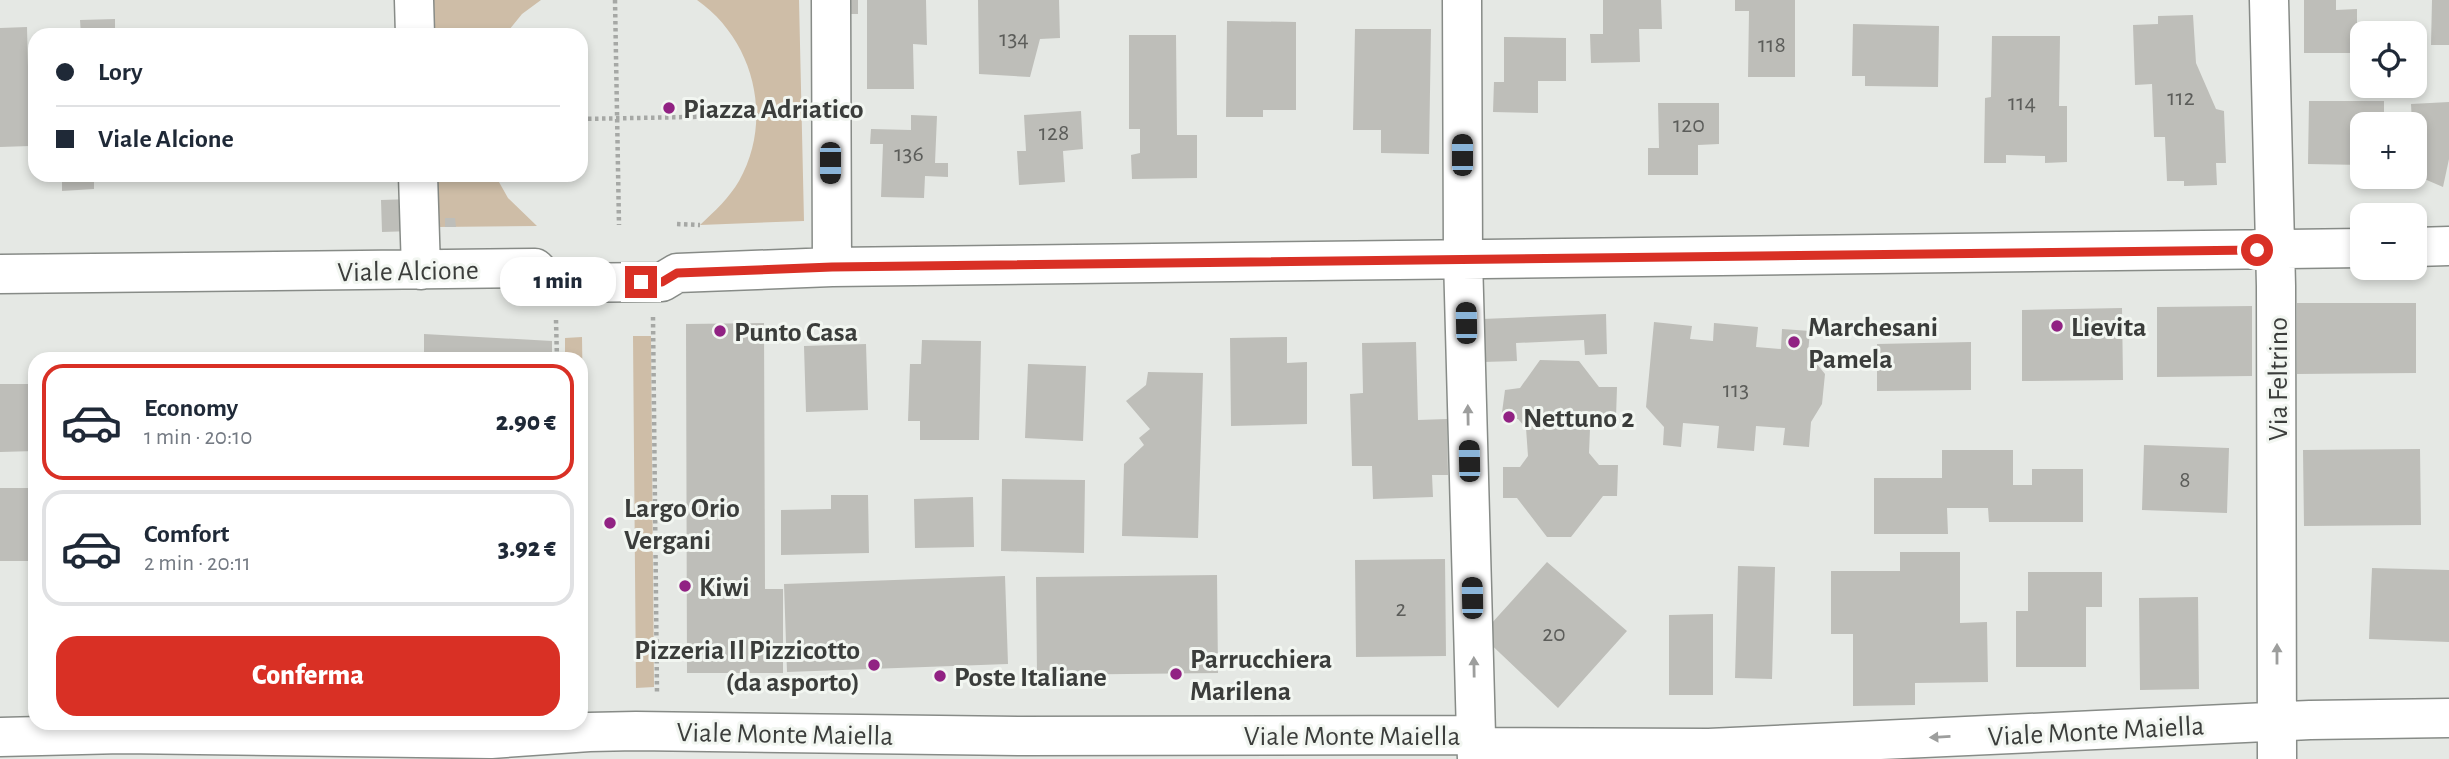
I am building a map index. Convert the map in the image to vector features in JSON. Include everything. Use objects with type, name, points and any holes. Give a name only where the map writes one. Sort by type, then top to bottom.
[{"type":"street","points":[[414,0],[415,28]]},
{"type":"street","points":[[831,0],[832,267]]},
{"type":"street","points":[[1462,0],[1463,258],[1476,747]]},
{"type":"street","name":"Via Feltrino","points":[[2269,0],[2275,250],[2277,741]]},
{"type":"street","points":[[418,182],[421,270]]},
{"type":"street","points":[[2427,247],[2449,246]]},
{"type":"street","name":"Viale Alcione","points":[[0,274],[535,268],[551,283],[662,282],[677,273],[832,267],[2350,248]]},
{"type":"street","name":"Viale Monte Maiella","points":[[0,737],[122,734],[248,748],[589,732],[1022,748],[1709,748],[2277,741],[2449,718]]},
{"type":"path","points":[[615,0],[619,225]]},
{"type":"path","points":[[588,119],[756,116]]},
{"type":"path","points":[[677,225],[700,225]]},
{"type":"path","points":[[556,311],[556,352]]},
{"type":"path","points":[[653,316],[657,692]]},
{"type":"shaded area","points":[[433,0],[541,0],[522,14],[511,28],[433,28]]},
{"type":"shaded area","points":[[697,0],[799,0],[804,221],[700,225],[726,199],[739,181],[750,157],[756,107],[745,58],[733,36],[717,17]]},
{"type":"shaded area","points":[[436,182],[499,182],[508,198],[537,226],[437,227]]},
{"type":"shaded area","points":[[633,336],[651,336],[654,687],[636,688]]},
{"type":"shaded area","points":[[582,337],[582,352],[565,352],[565,338]]},
{"type":"building","points":[[837,0],[858,0],[858,14],[837,14]]},
{"type":"building","points":[[867,0],[926,0],[927,45],[913,44],[914,89],[867,89]]},
{"type":"building","points":[[978,0],[1059,0],[1060,38],[1040,39],[1030,77],[979,74]]},
{"type":"building","points":[[1603,0],[1661,0],[1662,29],[1639,29],[1640,62],[1591,63],[1590,34],[1603,34]]},
{"type":"building","points":[[1735,0],[1795,0],[1795,77],[1748,77],[1749,11],[1735,11]]},
{"type":"building","points":[[2304,0],[2336,0],[2336,10],[2357,9],[2357,21],[2350,21],[2350,53],[2304,53]]},
{"type":"building","points":[[2432,0],[2449,0],[2449,45],[2431,45]]},
{"type":"building","points":[[2193,15],[2196,63],[2216,109],[2224,111],[2226,163],[2216,163],[2217,185],[2184,186],[2184,181],[2167,181],[2165,137],[2154,137],[2152,84],[2135,85],[2133,25],[2158,24],[2158,16]]},
{"type":"building","points":[[115,19],[115,28],[81,28],[80,20]]},
{"type":"building","points":[[1227,21],[1296,22],[1296,110],[1263,110],[1263,117],[1226,117]]},
{"type":"building","points":[[1853,24],[1939,26],[1938,87],[1865,86],[1865,76],[1852,76]]},
{"type":"building","points":[[27,27],[28,146],[0,147],[0,28]]},
{"type":"building","points":[[1355,29],[1431,29],[1429,154],[1381,153],[1381,130],[1353,130]]},
{"type":"building","points":[[1129,35],[1176,35],[1177,135],[1197,135],[1197,178],[1132,179],[1131,155],[1140,153],[1140,129],[1129,129]]},
{"type":"building","points":[[1992,36],[2060,36],[2059,106],[2067,106],[2067,162],[2045,163],[2045,156],[2006,155],[2006,163],[1984,163],[1985,98],[1991,97]]},
{"type":"building","points":[[1504,37],[1566,38],[1566,81],[1538,81],[1538,113],[1493,112],[1494,82],[1504,82]]},
{"type":"building","points":[[2309,101],[2384,101],[2384,112],[2350,112],[2350,165],[2308,164]]},
{"type":"building","points":[[2449,102],[2449,159],[2443,187],[2427,180],[2427,112],[2411,112],[2411,104]]},
{"type":"building","points":[[1658,103],[1719,103],[1719,144],[1698,145],[1698,175],[1648,175],[1648,148],[1659,148]]},
{"type":"building","points":[[1081,111],[1083,149],[1063,151],[1065,182],[1019,185],[1017,151],[1026,151],[1024,115]]},
{"type":"building","points":[[911,115],[937,116],[935,163],[948,163],[948,177],[925,176],[924,198],[881,197],[883,144],[870,144],[871,129],[911,130]]},
{"type":"building","points":[[62,182],[94,182],[94,189],[62,191]]},
{"type":"building","points":[[412,199],[413,231],[382,232],[381,200]]},
{"type":"building","points":[[445,218],[455,218],[456,227],[445,227]]},
{"type":"building","points":[[2297,303],[2416,303],[2416,373],[2297,374]]},
{"type":"building","points":[[2252,306],[2252,376],[2157,377],[2157,307]]},
{"type":"building","points":[[2122,308],[2123,380],[2022,381],[2022,310]]},
{"type":"building","points":[[1606,314],[1607,354],[1585,355],[1584,340],[1516,343],[1517,361],[1483,362],[1482,319]]},
{"type":"building","points":[[1654,322],[1692,326],[1690,339],[1713,341],[1714,323],[1758,327],[1756,347],[1781,349],[1782,329],[1810,331],[1808,353],[1825,374],[1822,404],[1811,422],[1809,447],[1783,445],[1785,428],[1756,426],[1754,451],[1717,448],[1719,426],[1683,423],[1681,447],[1663,445],[1664,427],[1646,407]]},
{"type":"building","points":[[764,323],[765,589],[783,589],[783,673],[687,673],[686,324]]},
{"type":"building","points":[[424,334],[552,341],[552,352],[424,352]]},
{"type":"building","points":[[1287,337],[1287,363],[1307,362],[1307,424],[1231,426],[1230,338]]},
{"type":"building","points":[[922,340],[981,341],[979,440],[920,440],[920,421],[908,421],[910,364],[921,364]]},
{"type":"building","points":[[1416,342],[1418,420],[1447,419],[1448,475],[1432,475],[1433,497],[1373,499],[1372,466],[1352,466],[1350,394],[1363,393],[1362,343]]},
{"type":"building","points":[[1971,342],[1971,390],[1877,391],[1877,344]]},
{"type":"building","points":[[866,344],[868,410],[806,412],[804,346]]},
{"type":"building","points":[[1540,360],[1579,361],[1599,387],[1617,387],[1616,418],[1598,418],[1590,429],[1589,453],[1599,465],[1618,465],[1617,496],[1603,496],[1571,537],[1547,537],[1517,498],[1503,498],[1503,467],[1520,467],[1528,456],[1526,428],[1518,419],[1501,420],[1505,390],[1520,388]]},
{"type":"building","points":[[1028,364],[1086,366],[1083,441],[1025,438]]},
{"type":"building","points":[[1148,372],[1203,373],[1198,538],[1122,536],[1124,464],[1144,445],[1139,438],[1150,429],[1126,401],[1146,385]]},
{"type":"building","points":[[0,384],[28,384],[28,451],[0,452]]},
{"type":"building","points":[[2144,445],[2229,448],[2227,513],[2142,510]]},
{"type":"building","points":[[2420,449],[2421,525],[2304,526],[2303,450]]},
{"type":"building","points":[[1942,450],[2013,450],[2013,485],[2032,485],[2032,469],[2083,469],[2083,522],[1989,522],[1988,508],[1947,508],[1948,534],[1874,534],[1874,478],[1942,478]]},
{"type":"building","points":[[1002,479],[1085,480],[1084,553],[1001,551]]},
{"type":"building","points":[[0,488],[28,488],[28,561],[0,561]]},
{"type":"building","points":[[831,495],[868,495],[869,553],[781,555],[781,510],[831,509]]},
{"type":"building","points":[[973,497],[974,547],[915,548],[914,499]]},
{"type":"building","points":[[1900,552],[1960,552],[1960,623],[1987,622],[1988,682],[1915,683],[1915,705],[1853,706],[1853,634],[1831,634],[1831,571],[1900,571]]},
{"type":"building","points":[[1445,559],[1446,656],[1356,657],[1355,560]]},
{"type":"building","points":[[1547,562],[1627,631],[1558,708],[1481,635]]},
{"type":"building","points":[[1738,566],[1775,567],[1772,679],[1735,678]]},
{"type":"building","points":[[2372,568],[2449,570],[2449,642],[2369,639]]},
{"type":"building","points":[[2028,572],[2102,572],[2102,607],[2086,607],[2086,667],[2016,667],[2016,611],[2028,611]]},
{"type":"building","points":[[1217,575],[1218,673],[1037,675],[1036,577]]},
{"type":"building","points":[[1005,576],[1008,664],[787,672],[784,584]]},
{"type":"building","points":[[2198,597],[2199,689],[2140,690],[2139,598]]},
{"type":"building","points":[[1713,614],[1713,695],[1669,695],[1669,615]]},
{"type":"place","name":"Piazza Adriatico","points":[[669,108]]},
{"type":"place","name":"Lievita","points":[[2057,326]]},
{"type":"place","name":"Punto Casa","points":[[720,331]]},
{"type":"place","name":"Marchesani Pamela","points":[[1794,342]]},
{"type":"place","name":"Nettuno 2","points":[[1509,417]]},
{"type":"place","name":"Largo Orio Vergani","points":[[610,523]]},
{"type":"place","name":"Kiwi","points":[[685,586]]},
{"type":"place","name":"Pizzeria Il Pizzicotto (da asporto)","points":[[874,665]]},
{"type":"place","name":"Parrucchiera Marilena","points":[[1176,674]]},
{"type":"place","name":"Poste Italiane","points":[[940,676]]},
{"type":"route","points":[[641,282],[662,282],[677,273],[832,267],[2257,250]]}]
